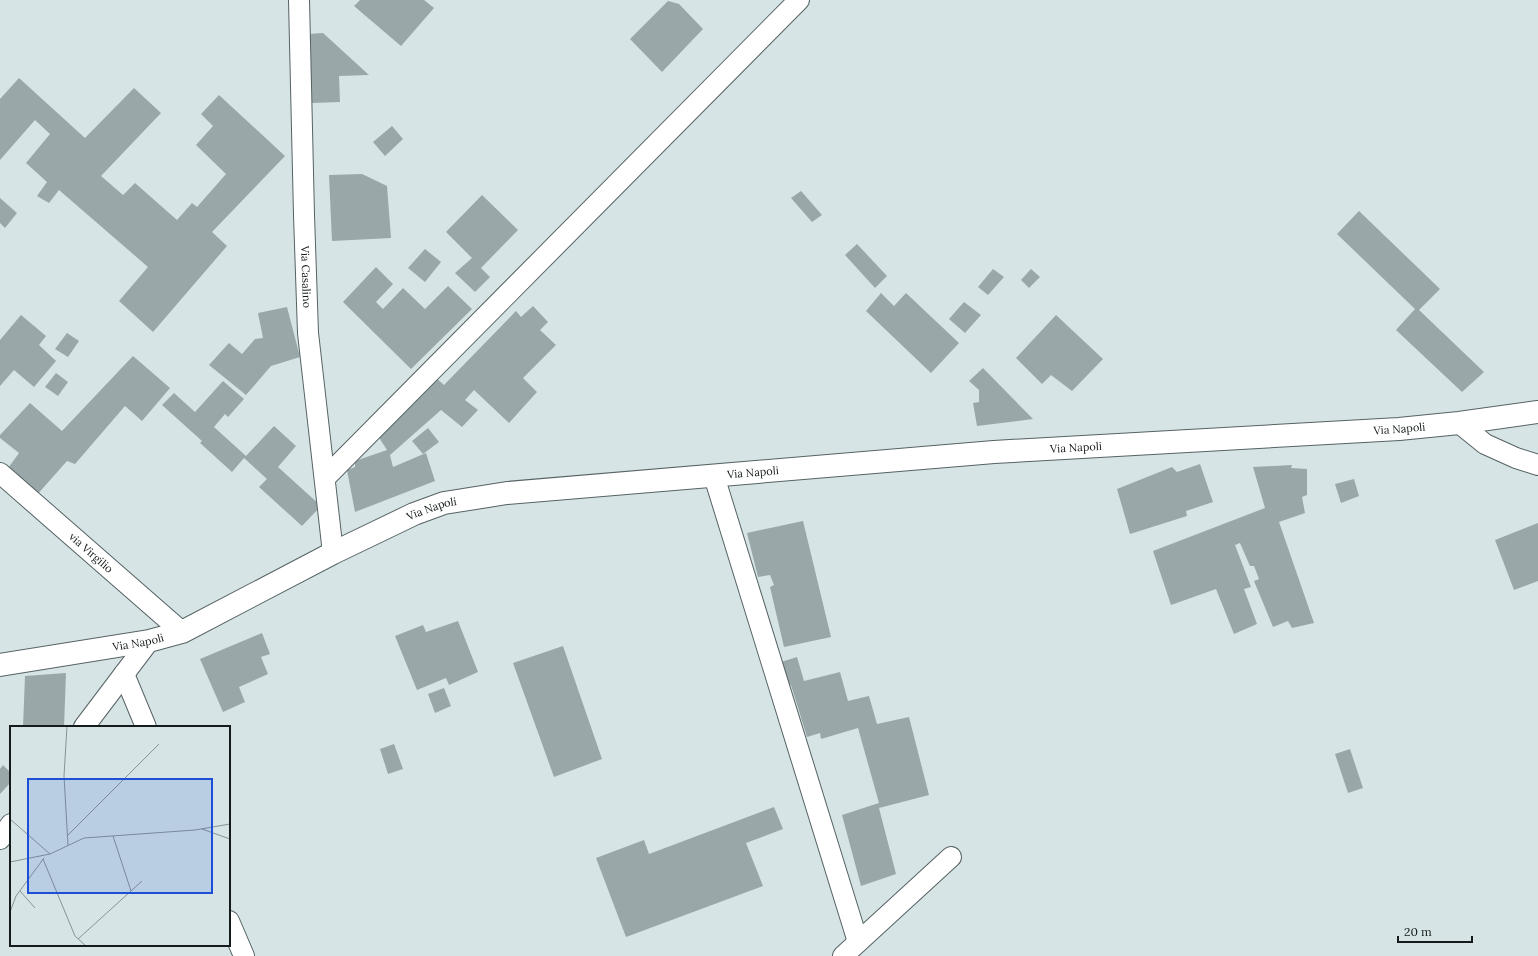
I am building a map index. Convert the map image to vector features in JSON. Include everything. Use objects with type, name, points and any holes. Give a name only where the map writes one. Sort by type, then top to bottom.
[{"type":"street","name":"Via Casalino","points":[[299,0],[304,231],[308,333],[333,553]]},
{"type":"street","points":[[325,478],[799,0]]},
{"type":"street","name":"Via Napoli","points":[[0,665],[149,641],[182,632],[333,553],[414,514],[444,503],[507,493],[994,452],[1399,429],[1459,423],[1538,412]]},
{"type":"street","points":[[1459,423],[1485,444],[1516,458],[1538,465]]},
{"type":"street","name":"via Virgilio","points":[[0,473],[182,632]]},
{"type":"street","points":[[714,476],[858,942]]},
{"type":"street","points":[[85,726],[149,641]]},
{"type":"street","points":[[124,674],[146,726]]},
{"type":"street","points":[[0,839],[10,825]]},
{"type":"street","points":[[843,956],[951,856]]},
{"type":"street","points":[[230,923],[244,956]]},
{"type":"building","points":[[360,0],[424,0],[434,8],[401,46],[354,6]]},
{"type":"building","points":[[668,1],[679,4],[703,29],[662,72],[630,39]]},
{"type":"building","points":[[323,33],[369,75],[339,76],[340,102],[312,103],[308,34]]},
{"type":"building","points":[[19,78],[85,138],[134,88],[161,113],[101,176],[123,195],[135,183],[177,220],[192,203],[197,207],[226,174],[196,145],[213,126],[201,114],[219,95],[285,156],[212,232],[227,246],[153,332],[119,301],[148,267],[59,190],[49,203],[37,196],[47,182],[26,163],[50,134],[35,120],[0,160],[0,99]]},
{"type":"building","points":[[392,126],[403,139],[385,156],[373,142]]},
{"type":"building","points":[[362,174],[387,186],[391,238],[332,241],[329,175]]},
{"type":"building","points":[[801,191],[822,215],[812,222],[791,198]]},
{"type":"building","points":[[482,195],[518,230],[481,268],[490,277],[475,292],[455,273],[472,258],[446,232]]},
{"type":"building","points":[[0,198],[17,213],[5,228],[0,223]]},
{"type":"building","points":[[1359,211],[1440,289],[1419,310],[1484,372],[1462,392],[1396,330],[1415,309],[1337,234]]},
{"type":"building","points":[[857,244],[887,276],[875,288],[845,255]]},
{"type":"building","points":[[425,249],[441,262],[425,282],[408,268]]},
{"type":"building","points":[[376,267],[393,284],[376,302],[383,309],[403,288],[425,309],[448,286],[472,309],[411,369],[343,302]]},
{"type":"building","points":[[993,269],[1004,277],[988,295],[978,287]]},
{"type":"building","points":[[1031,269],[1040,277],[1029,288],[1021,280]]},
{"type":"building","points":[[881,293],[894,306],[906,293],[959,343],[931,373],[866,311]]},
{"type":"building","points":[[964,302],[981,315],[965,333],[949,319]]},
{"type":"building","points":[[533,306],[548,322],[540,330],[556,345],[523,378],[537,392],[509,423],[474,390],[465,400],[478,410],[462,427],[441,410],[390,455],[393,467],[426,453],[435,481],[355,512],[347,470],[355,467],[355,461],[387,450],[378,436],[436,378],[444,385],[516,311],[521,317]]},
{"type":"building","points":[[287,307],[300,357],[271,366],[246,395],[209,365],[229,343],[242,354],[255,339],[263,338],[258,313]]},
{"type":"building","points":[[21,315],[46,336],[39,345],[56,361],[34,387],[14,370],[0,386],[0,340]]},
{"type":"building","points":[[1056,315],[1103,359],[1072,391],[1051,375],[1042,384],[1016,358]]},
{"type":"building","points":[[67,333],[79,341],[68,357],[55,349]]},
{"type":"building","points":[[133,356],[170,388],[142,421],[125,406],[75,464],[67,461],[35,497],[6,471],[19,453],[0,438],[0,435],[30,403],[62,431]]},
{"type":"building","points":[[983,368],[1033,419],[977,426],[973,403],[979,402],[979,390],[969,381]]},
{"type":"building","points":[[56,373],[68,382],[58,396],[45,387]]},
{"type":"building","points":[[223,381],[244,399],[228,417],[225,414],[214,427],[246,456],[274,426],[296,446],[278,467],[321,506],[302,526],[259,487],[267,479],[244,458],[232,472],[200,443],[202,441],[162,405],[174,393],[195,412]]},
{"type":"building","points":[[428,428],[439,442],[423,454],[412,441]]},
{"type":"building","points":[[1200,464],[1213,502],[1186,511],[1187,516],[1130,534],[1117,489],[1172,467],[1177,472]]},
{"type":"building","points":[[1292,465],[1291,468],[1307,469],[1307,495],[1302,497],[1305,513],[1279,522],[1314,623],[1292,628],[1288,621],[1273,627],[1254,581],[1259,579],[1254,566],[1250,566],[1240,543],[1235,545],[1251,587],[1244,589],[1257,624],[1234,634],[1216,589],[1171,605],[1153,551],[1265,508],[1253,467]]},
{"type":"building","points":[[1354,479],[1359,496],[1341,503],[1335,484]]},
{"type":"building","points":[[803,521],[831,637],[784,647],[770,587],[774,585],[770,575],[758,577],[747,533]]},
{"type":"building","points":[[1538,523],[1538,581],[1514,590],[1495,540]]},
{"type":"building","points":[[458,621],[478,672],[449,685],[446,678],[417,690],[395,636],[423,625],[426,632]]},
{"type":"building","points":[[262,633],[270,654],[261,657],[268,674],[239,687],[245,702],[223,712],[200,659]]},
{"type":"building","points":[[563,646],[602,759],[554,777],[513,663]]},
{"type":"building","points":[[797,657],[804,681],[840,672],[848,701],[869,696],[877,724],[909,717],[929,795],[879,808],[896,874],[861,886],[842,815],[879,803],[858,728],[821,739],[820,733],[807,737],[791,685],[786,687],[778,663]]},
{"type":"building","points":[[66,673],[64,726],[23,726],[25,676]]},
{"type":"building","points":[[444,688],[451,706],[435,713],[428,694]]},
{"type":"building","points":[[394,744],[403,769],[388,774],[380,749]]},
{"type":"building","points":[[1350,749],[1363,788],[1348,793],[1335,754]]},
{"type":"building","points":[[3,765],[10,772],[10,783],[0,794],[0,769]]},
{"type":"building","points":[[774,807],[783,829],[746,843],[763,886],[626,937],[596,858],[644,840],[649,854]]}]
